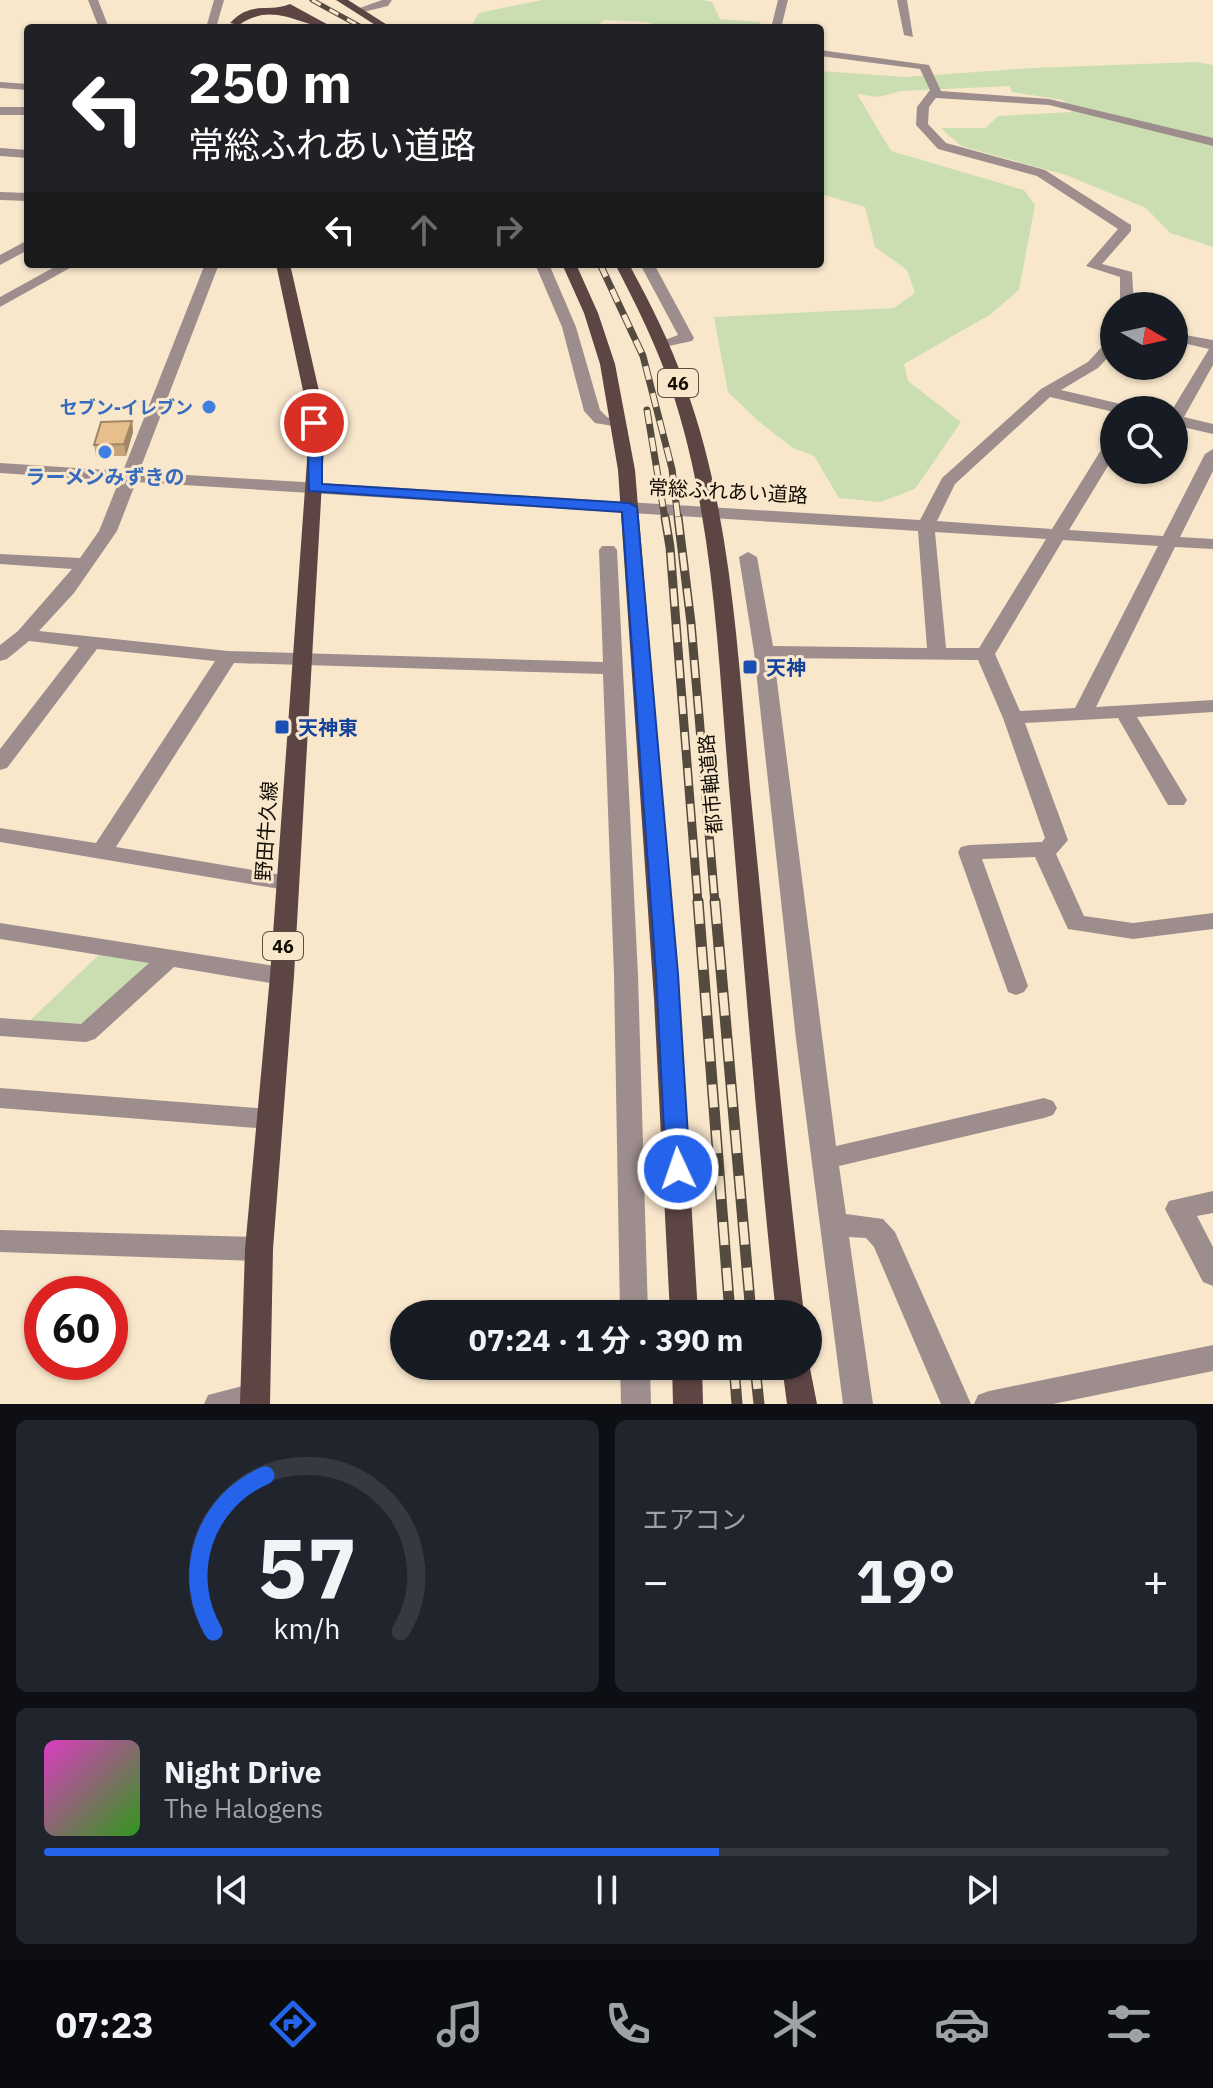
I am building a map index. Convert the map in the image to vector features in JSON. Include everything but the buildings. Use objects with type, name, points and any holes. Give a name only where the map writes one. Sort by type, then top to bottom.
[{"type":"main road","points":[[236,24],[243,0]]},
{"type":"main road","points":[[275,0],[322,24]]},
{"type":"main road","points":[[341,0],[381,24]]},
{"type":"main road","points":[[236,24],[240,17],[261,9],[301,13]]},
{"type":"main road","name":"野田牛久線","points":[[254,1400],[259,1249],[282,976],[315,488],[313,400],[284,268]]},
{"type":"main road","points":[[571,268],[596,325],[611,375],[629,507],[667,974],[683,1300]]},
{"type":"main road","name":"都市軸道路","points":[[624,268],[664,343],[697,445],[709,512],[788,1300]]},
{"type":"main road","points":[[687,1380],[688,1404]]},
{"type":"main road","points":[[799,1380],[802,1404]]},
{"type":"street","points":[[93,0],[102,24]]},
{"type":"street","points":[[212,24],[219,0]]},
{"type":"street","points":[[359,10],[384,4],[387,0]]},
{"type":"street","points":[[777,24],[783,0]]},
{"type":"street","points":[[902,0],[909,35]]},
{"type":"street","points":[[824,53],[925,67],[936,90],[923,107],[922,125],[942,146],[1041,173],[1126,228],[1093,266],[1127,275],[1127,292]]},
{"type":"street","points":[[0,85],[24,87]]},
{"type":"street","points":[[933,94],[1049,102],[1213,142]]},
{"type":"street","points":[[0,111],[24,111]]},
{"type":"street","points":[[0,152],[24,154]]},
{"type":"street","points":[[0,196],[24,197]]},
{"type":"street","points":[[0,240],[24,243]]},
{"type":"street","points":[[0,261],[24,246]]},
{"type":"street","points":[[0,303],[63,268]]},
{"type":"street","points":[[10,644],[86,564],[108,531],[210,268]]},
{"type":"street","points":[[544,268],[569,327],[592,411],[601,420],[619,425]]},
{"type":"street","points":[[649,268],[687,338],[664,343]]},
{"type":"street","points":[[1188,340],[1213,345]]},
{"type":"street","points":[[1188,396],[1213,352]]},
{"type":"street","points":[[937,653],[926,526],[948,482],[1047,392],[1093,365],[1100,357]]},
{"type":"street","points":[[1047,392],[1100,404]]},
{"type":"street","points":[[1188,423],[1213,429]]},
{"type":"street","points":[[1082,714],[1213,454]]},
{"type":"street","points":[[985,654],[1100,464]]},
{"type":"street","name":"常総ふれあい道路","points":[[0,468],[1213,544]]},
{"type":"street","points":[[608,550],[620,813],[634,1300]]},
{"type":"street","points":[[748,557],[764,652],[858,1404]]},
{"type":"street","points":[[0,559],[86,564]]},
{"type":"street","points":[[721,611],[757,612]]},
{"type":"street","points":[[610,632],[639,632]]},
{"type":"street","points":[[10,644],[91,644],[228,657],[302,660],[612,668]]},
{"type":"street","points":[[0,763],[91,644]]},
{"type":"street","points":[[764,652],[985,654]]},
{"type":"street","points":[[985,654],[1013,718],[1057,840],[1044,852],[1076,923],[1133,931],[1213,921]]},
{"type":"street","points":[[102,851],[228,657]]},
{"type":"street","points":[[1013,718],[1213,706]]},
{"type":"street","points":[[1124,711],[1176,800]]},
{"type":"street","points":[[620,813],[654,814]]},
{"type":"street","points":[[0,835],[286,882]]},
{"type":"street","points":[[1016,986],[969,852],[1047,849]]},
{"type":"street","points":[[0,931],[282,976]]},
{"type":"street","points":[[0,1027],[86,1033],[167,960]]},
{"type":"street","points":[[0,1098],[270,1119]]},
{"type":"street","points":[[825,1159],[1044,1108]]},
{"type":"street","points":[[1213,1202],[1179,1209],[1213,1274]]},
{"type":"street","points":[[834,1225],[873,1227],[885,1240],[956,1404]]},
{"type":"street","points":[[0,1241],[259,1249]]},
{"type":"street","points":[[989,1404],[1213,1358]]},
{"type":"street","points":[[635,1380],[636,1404]]},
{"type":"street","points":[[219,1404],[254,1400]]},
{"type":"green space","points":[[542,0],[702,0],[712,2],[720,19],[761,22],[654,24],[604,20],[600,24],[472,24],[479,13]]},
{"type":"green space","points":[[1197,62],[1213,65],[1213,247],[1170,233],[1146,208],[1066,175],[961,146],[941,128],[986,128],[998,116],[1072,112],[1063,100],[1012,92],[1010,86],[902,91],[878,97],[857,94],[891,151],[1024,190],[1035,205],[1019,290],[991,314],[904,364],[908,381],[961,422],[915,489],[880,502],[839,498],[814,456],[793,448],[728,392],[714,317],[894,308],[915,293],[907,270],[875,247],[865,207],[824,195],[824,71],[905,77],[1032,68]]},
{"type":"green space","points":[[105,949],[167,960],[92,1028],[22,1028]]},
{"type":"railway","points":[[312,0],[356,24]]},
{"type":"railway","points":[[602,268],[643,356],[672,469],[678,519]]},
{"type":"railway","points":[[647,410],[665,519]]},
{"type":"railway","points":[[665,517],[670,547],[698,903]]},
{"type":"railway","points":[[678,517],[691,623],[715,903]]},
{"type":"railway","points":[[698,901],[729,1300]]},
{"type":"railway","points":[[715,901],[750,1300]]},
{"type":"railway","points":[[735,1380],[737,1404]]},
{"type":"railway","points":[[756,1380],[759,1404]]},
{"type":"place","name":"セブン-イレブン","points":[[209,407]]},
{"type":"place","name":"ラーメンみずきの","points":[[105,452]]},
{"type":"place","name":"天神","points":[[750,667]]},
{"type":"place","name":"天神東","points":[[282,727]]},
{"type":"route","points":[[314,423],[315,488],[629,507],[667,974],[678,1169]]}]
